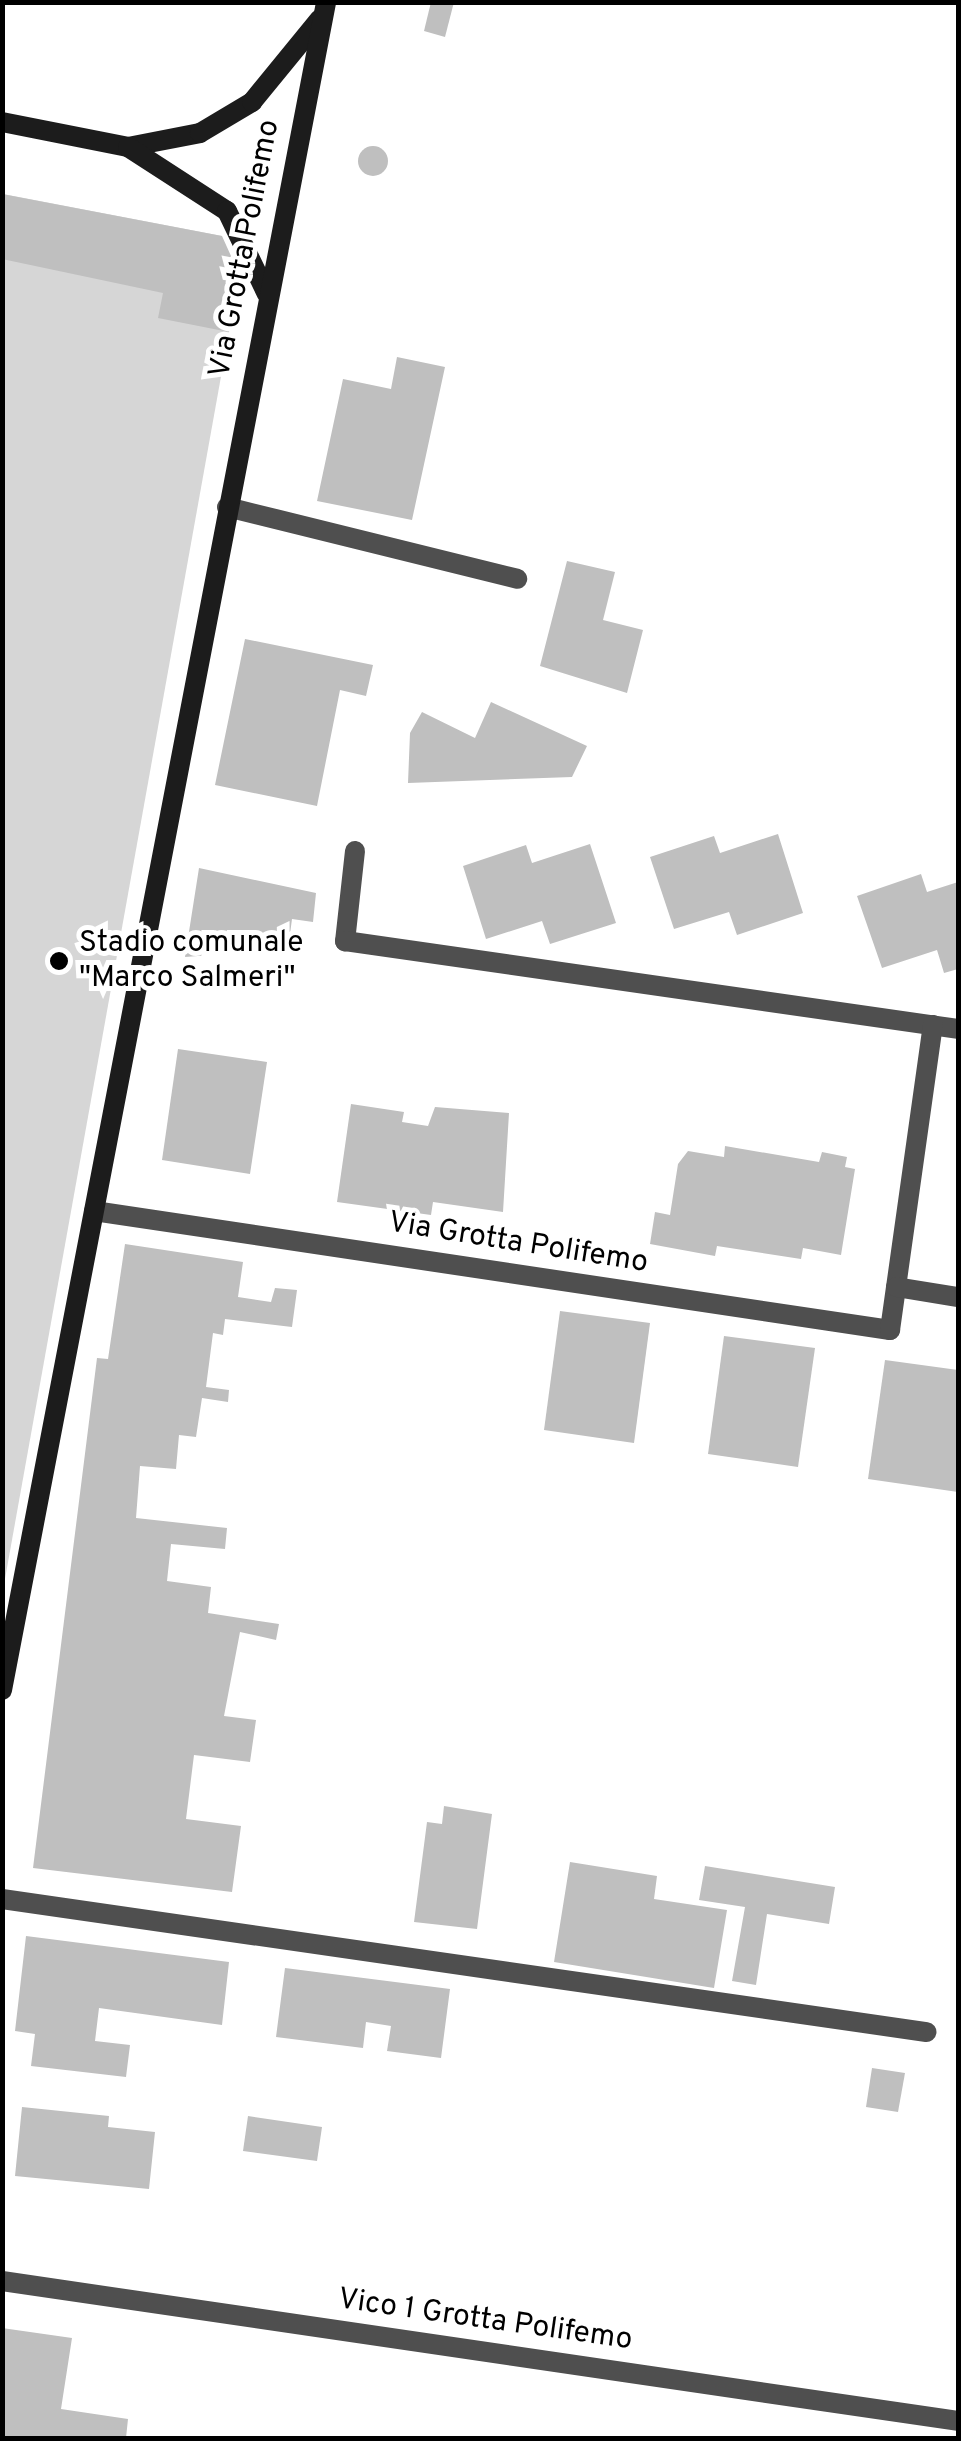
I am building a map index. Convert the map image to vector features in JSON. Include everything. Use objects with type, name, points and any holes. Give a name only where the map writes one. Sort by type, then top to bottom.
[{"type":"street","points":[[2,122],[128,147],[200,134],[252,102],[325,8]]},
{"type":"street","name":"Via Grotta Polifemo","points":[[3,1685],[325,8]]},
{"type":"street","points":[[128,147],[227,211],[267,296]]},
{"type":"street","points":[[227,507],[517,579]]},
{"type":"street","points":[[355,851],[345,941],[958,1029]]},
{"type":"street","name":"Via Grotta Polifemo","points":[[94,1211],[890,1330],[932,1025]]},
{"type":"street","points":[[896,1287],[958,1298]]},
{"type":"street","points":[[2,1899],[926,2032]]},
{"type":"street","name":"Vico 1 Grotta Polifemo","points":[[2,2281],[958,2421]]},
{"type":"shaded area","name":"Stadio comunale \"Marco Salmeri\"","points":[[3,194],[222,236],[229,332],[3,1590]]},
{"type":"building","points":[[431,2],[454,2],[445,37],[424,31]]},
{"type":"building","points":[[373,146],[384,150],[388,161],[384,172],[373,176],[362,172],[358,161],[362,150]]},
{"type":"building","points":[[2,194],[222,236],[240,276],[229,332],[158,318],[163,293],[2,259]]},
{"type":"building","points":[[397,357],[445,367],[412,520],[317,501],[343,379],[391,389]]},
{"type":"building","points":[[567,561],[615,572],[603,620],[643,630],[627,693],[540,666]]},
{"type":"building","points":[[245,639],[373,665],[366,696],[340,690],[317,806],[215,785]]},
{"type":"building","points":[[491,702],[587,746],[572,777],[408,783],[410,733],[422,712],[475,738]]},
{"type":"building","points":[[778,834],[803,913],[737,935],[729,912],[674,929],[650,857],[714,836],[720,853]]},
{"type":"building","points":[[590,844],[616,923],[550,944],[542,921],[486,939],[463,866],[526,845],[532,863]]},
{"type":"building","points":[[199,868],[316,893],[313,922],[292,919],[288,949],[185,957]]},
{"type":"building","points":[[921,874],[927,892],[958,882],[958,969],[944,973],[937,950],[882,968],[857,896]]},
{"type":"building","points":[[178,1049],[267,1062],[250,1174],[162,1160]]},
{"type":"building","points":[[351,1104],[404,1112],[402,1122],[428,1126],[435,1107],[509,1113],[503,1212],[433,1202],[431,1215],[337,1202]]},
{"type":"building","points":[[725,1146],[819,1162],[822,1152],[847,1157],[845,1167],[855,1169],[841,1255],[803,1248],[801,1259],[717,1246],[715,1256],[650,1244],[655,1212],[670,1215],[678,1164],[688,1151],[724,1157]]},
{"type":"building","points":[[125,1244],[243,1262],[238,1297],[271,1302],[275,1288],[297,1290],[292,1327],[225,1319],[223,1335],[213,1333],[206,1387],[229,1390],[228,1402],[202,1398],[196,1437],[179,1435],[176,1469],[140,1466],[136,1518],[227,1528],[225,1549],[171,1544],[167,1581],[211,1587],[208,1613],[279,1624],[276,1640],[240,1632],[224,1716],[256,1720],[250,1762],[194,1755],[186,1819],[241,1826],[232,1892],[33,1868],[97,1358],[108,1359]]},
{"type":"building","points":[[560,1311],[650,1323],[634,1443],[544,1430]]},
{"type":"building","points":[[724,1336],[815,1348],[798,1467],[708,1454]]},
{"type":"building","points":[[885,1360],[958,1370],[958,1492],[868,1479]]},
{"type":"building","points":[[444,1806],[492,1814],[477,1929],[414,1922],[427,1822],[442,1824]]},
{"type":"building","points":[[570,1862],[657,1876],[654,1899],[727,1910],[714,1988],[554,1962]]},
{"type":"building","points":[[705,1866],[835,1887],[829,1924],[767,1914],[756,1985],[732,1981],[745,1907],[699,1900]]},
{"type":"building","points":[[26,1936],[229,1962],[222,2025],[99,2008],[95,2041],[130,2045],[126,2077],[31,2066],[35,2034],[15,2031]]},
{"type":"building","points":[[285,1968],[450,1989],[441,2058],[387,2051],[391,2026],[366,2022],[363,2048],[276,2037]]},
{"type":"building","points":[[872,2068],[905,2073],[898,2112],[866,2107]]},
{"type":"building","points":[[22,2107],[109,2116],[108,2127],[155,2132],[149,2189],[15,2176]]},
{"type":"building","points":[[248,2116],[322,2127],[317,2161],[243,2151]]},
{"type":"building","points":[[2,2328],[72,2338],[61,2409],[128,2419],[126,2438],[2,2438]]},
{"type":"place","name":"Stadio comunale \"Marco Salmeri\"","points":[[59,961]]}]
